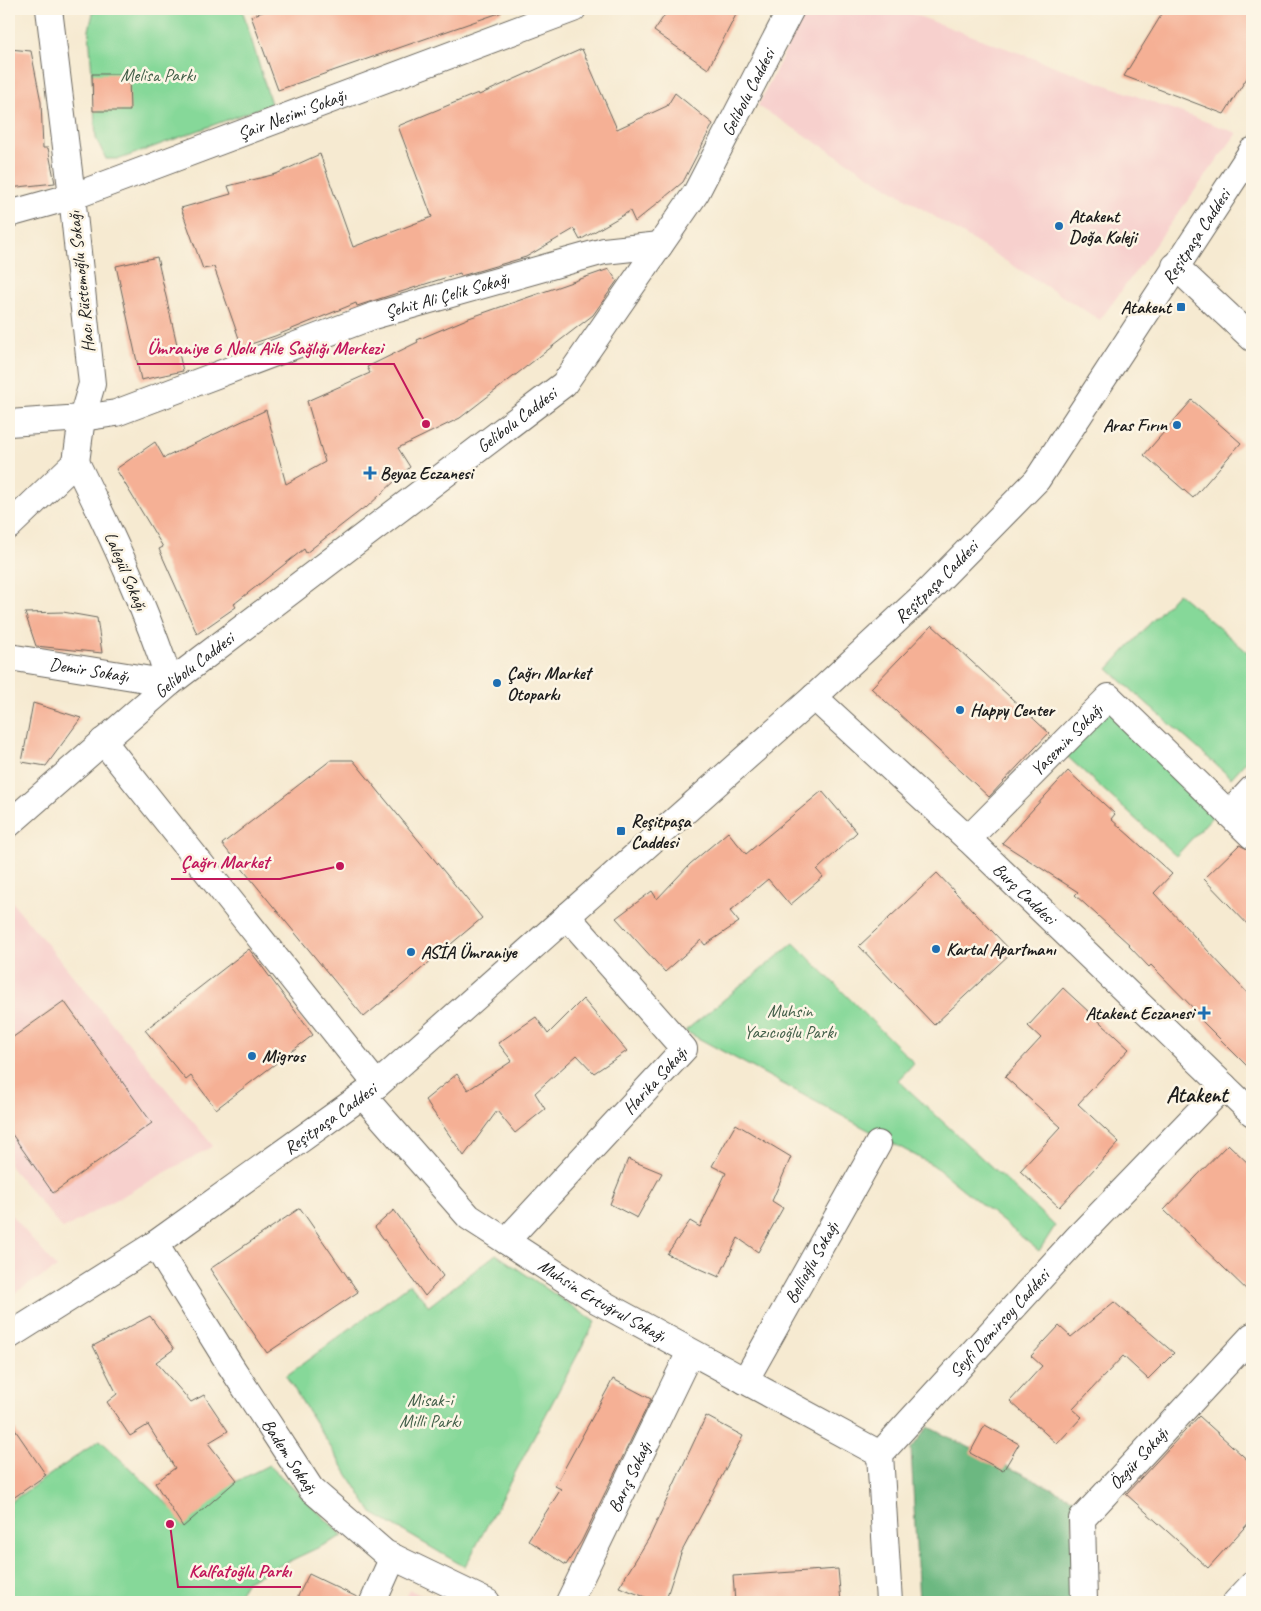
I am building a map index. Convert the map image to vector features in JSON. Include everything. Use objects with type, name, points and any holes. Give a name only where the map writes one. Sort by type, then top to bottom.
[{"type":"street","name":"Hacı Rüstemoğlu Sokağı","points":[[49,9],[72,196],[92,384],[82,418],[76,462]]},
{"type":"street","name":"Şair Nesimi Sokağı","points":[[9,214],[72,196],[573,9]]},
{"type":"street","name":"Gelibolu Caddesi","points":[[9,824],[170,683],[564,384],[696,193],[791,9]]},
{"type":"street","name":"Reşitpaşa Caddesi","points":[[9,1336],[155,1244],[370,1090],[814,697],[927,592],[1037,480],[1175,266],[1252,151]]},
{"type":"street","name":"Şehit Ali Çelik Sokağı","points":[[9,423],[82,418],[116,413],[373,316],[604,251],[660,245]]},
{"type":"street","points":[[1175,266],[1252,338]]},
{"type":"street","points":[[9,526],[76,462]]},
{"type":"street","name":"Lalegül Sokağı","points":[[76,462],[110,532],[156,640],[170,683]]},
{"type":"street","name":"Demir Sokağı","points":[[9,657],[170,683]]},
{"type":"street","name":"Burç Caddesi","points":[[814,697],[968,839],[1252,1113]]},
{"type":"street","name":"Yasemin Sokağı","points":[[968,839],[1109,697],[1252,836]]},
{"type":"street","name":"Muhsin Ertuğrul Sokağı","points":[[103,741],[469,1217],[598,1301],[880,1454]]},
{"type":"street","points":[[1229,814],[1252,789]]},
{"type":"street","name":"Harika Sokağı","points":[[506,1241],[684,1049],[567,916]]},
{"type":"street","name":"Seyfi Demirsoy Caddesi","points":[[880,1454],[1078,1237],[1224,1086]]},
{"type":"street","name":"Bellioğlu Sokağı","points":[[745,1381],[878,1144]]},
{"type":"street","name":"Badem Sokağı","points":[[155,1244],[230,1365],[311,1489],[385,1553],[487,1602]]},
{"type":"street","name":"Özgür Sokağı","points":[[1084,1602],[1082,1519],[1252,1336]]},
{"type":"street","name":"Barış Sokağı","points":[[569,1602],[690,1352]]},
{"type":"street","points":[[880,1454],[889,1602]]},
{"type":"street","points":[[373,1602],[393,1557]]},
{"type":"street","points":[[1228,1602],[1236,1602],[1252,1585]]},
{"type":"shaded area","name":"Atakent Doğa Koleji","points":[[806,9],[899,9],[1237,133],[1100,320],[758,106]]},
{"type":"shaded area","points":[[9,898],[213,1146],[63,1229],[9,1165]]},
{"type":"shaded area","points":[[9,1212],[57,1268],[9,1296]]},
{"type":"shaded area","points":[[410,1590],[436,1602],[404,1602]]},
{"type":"green space","name":"Melisa Parkı","points":[[94,9],[242,9],[271,104],[120,159],[106,159],[96,138],[89,30]]},
{"type":"green space","points":[[1178,593],[1252,656],[1252,755],[1231,778],[1108,669]]},
{"type":"green space","points":[[1113,702],[1222,806],[1176,856],[1058,748]]},
{"type":"green space","name":"Muhsin Yazıcıoğlu Parkı","points":[[794,943],[914,1063],[898,1080],[1055,1226],[1039,1251],[933,1165],[685,1031]]},
{"type":"green space","name":"Misak-i Milli Parkı","points":[[496,1254],[595,1322],[465,1567],[372,1513],[286,1376],[410,1284],[429,1306]]},
{"type":"green space","points":[[928,1427],[1073,1499],[1072,1602],[919,1602],[911,1449]]},
{"type":"green space","points":[[100,1440],[176,1512],[269,1465],[343,1536],[247,1581],[234,1602],[9,1602],[9,1503]]},
{"type":"building","points":[[271,9],[502,9],[502,12],[278,90],[251,16]]},
{"type":"building","points":[[674,9],[739,9],[708,69],[654,31],[666,13]]},
{"type":"building","points":[[1165,9],[1252,9],[1252,70],[1224,114],[1124,76]]},
{"type":"building","points":[[9,49],[31,51],[41,102],[43,148],[48,148],[55,183],[9,188],[13,141],[9,137]]},
{"type":"building","points":[[582,49],[617,129],[667,106],[675,93],[713,124],[683,182],[635,222],[630,211],[580,240],[574,229],[526,257],[461,276],[460,273],[357,306],[356,303],[275,336],[242,347],[214,267],[203,269],[181,208],[231,194],[228,186],[276,174],[320,154],[353,247],[432,217],[398,126],[478,93],[479,95]]},
{"type":"building","points":[[92,74],[129,74],[130,111],[93,111]]},
{"type":"building","points":[[157,257],[183,371],[141,380],[116,266]]},
{"type":"building","points":[[609,269],[617,281],[593,315],[460,418],[398,448],[410,467],[366,508],[306,553],[304,549],[234,604],[236,607],[197,634],[159,549],[163,547],[116,469],[155,442],[164,458],[266,410],[286,484],[325,462],[307,401],[370,373],[367,367],[418,342],[417,340],[469,318]]},
{"type":"building","points":[[1192,400],[1241,443],[1193,498],[1144,455]]},
{"type":"building","points":[[63,612],[97,618],[102,653],[36,646],[25,613]]},
{"type":"building","name":"Happy Center","points":[[932,625],[1049,733],[989,797],[871,688]]},
{"type":"building","points":[[33,703],[81,718],[46,766],[22,762]]},
{"type":"building","points":[[331,760],[353,760],[482,918],[364,1017],[222,844]]},
{"type":"building","points":[[1068,771],[1115,814],[1111,819],[1172,874],[1154,893],[1252,998],[1252,1071],[1201,1020],[1203,1018],[1151,965],[1149,967],[1130,945],[1075,895],[1078,892],[1002,843]]},
{"type":"building","points":[[822,791],[857,832],[817,870],[823,877],[790,905],[768,879],[730,911],[739,922],[705,945],[701,940],[665,972],[616,918],[652,891],[657,899],[690,864],[728,832],[746,854]]},
{"type":"building","points":[[1239,845],[1252,851],[1252,929],[1204,879]]},
{"type":"building","name":"Kartal Apartmanı","points":[[937,873],[1012,952],[934,1025],[859,946]]},
{"type":"building","points":[[249,949],[313,1035],[216,1109],[191,1076],[186,1080],[145,1030]]},
{"type":"building","points":[[1063,988],[1129,1049],[1078,1104],[1119,1142],[1059,1207],[1020,1171],[1061,1127],[1005,1077],[1041,1038],[1028,1026]]},
{"type":"building","points":[[583,999],[627,1051],[594,1073],[577,1055],[535,1093],[545,1109],[515,1133],[497,1111],[464,1156],[425,1100],[457,1074],[468,1090],[512,1061],[498,1043],[536,1017],[548,1034]]},
{"type":"building","points":[[64,1001],[152,1123],[53,1193],[9,1130],[9,1040]]},
{"type":"building","points":[[736,1124],[791,1157],[772,1201],[783,1208],[758,1252],[738,1238],[719,1277],[667,1254],[690,1221],[700,1227],[726,1173],[712,1166]]},
{"type":"building","points":[[1228,1144],[1252,1167],[1252,1295],[1164,1210]]},
{"type":"building","points":[[628,1159],[662,1173],[637,1218],[610,1204]]},
{"type":"building","points":[[300,1208],[358,1292],[267,1353],[210,1269]]},
{"type":"building","points":[[394,1210],[443,1276],[425,1296],[375,1227]]},
{"type":"building","points":[[1114,1302],[1174,1353],[1148,1379],[1123,1356],[1073,1409],[1082,1417],[1057,1444],[1010,1401],[1042,1366],[1031,1356],[1059,1326],[1071,1337]]},
{"type":"building","points":[[150,1316],[174,1349],[156,1362],[191,1402],[204,1395],[228,1431],[208,1443],[237,1480],[183,1527],[155,1483],[175,1468],[148,1425],[130,1436],[107,1402],[117,1394],[93,1346]]},
{"type":"building","points":[[613,1379],[651,1399],[581,1542],[566,1565],[528,1540],[561,1489],[555,1486]]},
{"type":"building","points":[[706,1416],[743,1436],[681,1553],[665,1602],[658,1602],[619,1587],[649,1538]]},
{"type":"building","points":[[1199,1416],[1252,1464],[1252,1519],[1208,1568],[1126,1494]]},
{"type":"building","points":[[9,1421],[46,1475],[9,1501]]},
{"type":"building","points":[[985,1425],[1019,1444],[1003,1471],[970,1453]]},
{"type":"building","points":[[838,1569],[841,1602],[735,1602],[733,1576]]},
{"type":"building","points":[[309,1574],[359,1598],[358,1602],[295,1602]]},
{"type":"place","name":"Atakent Doğa Koleji","points":[[1059,226]]},
{"type":"place","name":"Atakent","points":[[1181,307]]},
{"type":"place","name":"Ümraniye 6 Nolu Aile Sağlığı Merkezi","points":[[426,424]]},
{"type":"place","name":"Aras Fırın","points":[[1177,425]]},
{"type":"place","name":"Beyaz Eczanesi","points":[[370,473]]},
{"type":"place","name":"Çağrı Market Otoparkı","points":[[497,683]]},
{"type":"place","name":"Happy Center","points":[[960,710]]},
{"type":"place","name":"Reşitpaşa Caddesi","points":[[621,831]]},
{"type":"place","name":"Çağrı Market","points":[[340,866]]},
{"type":"place","name":"Kartal Apartmanı","points":[[936,949]]},
{"type":"place","name":"ASİA Ümraniye","points":[[411,952]]},
{"type":"place","name":"Atakent Eczanesi","points":[[1204,1013]]},
{"type":"place","name":"Migros","points":[[252,1056]]},
{"type":"place","name":"Kalfatoğlu Parkı","points":[[170,1524]]},
{"type":"district","name":"Atakent","points":[[1197,1094]]}]
